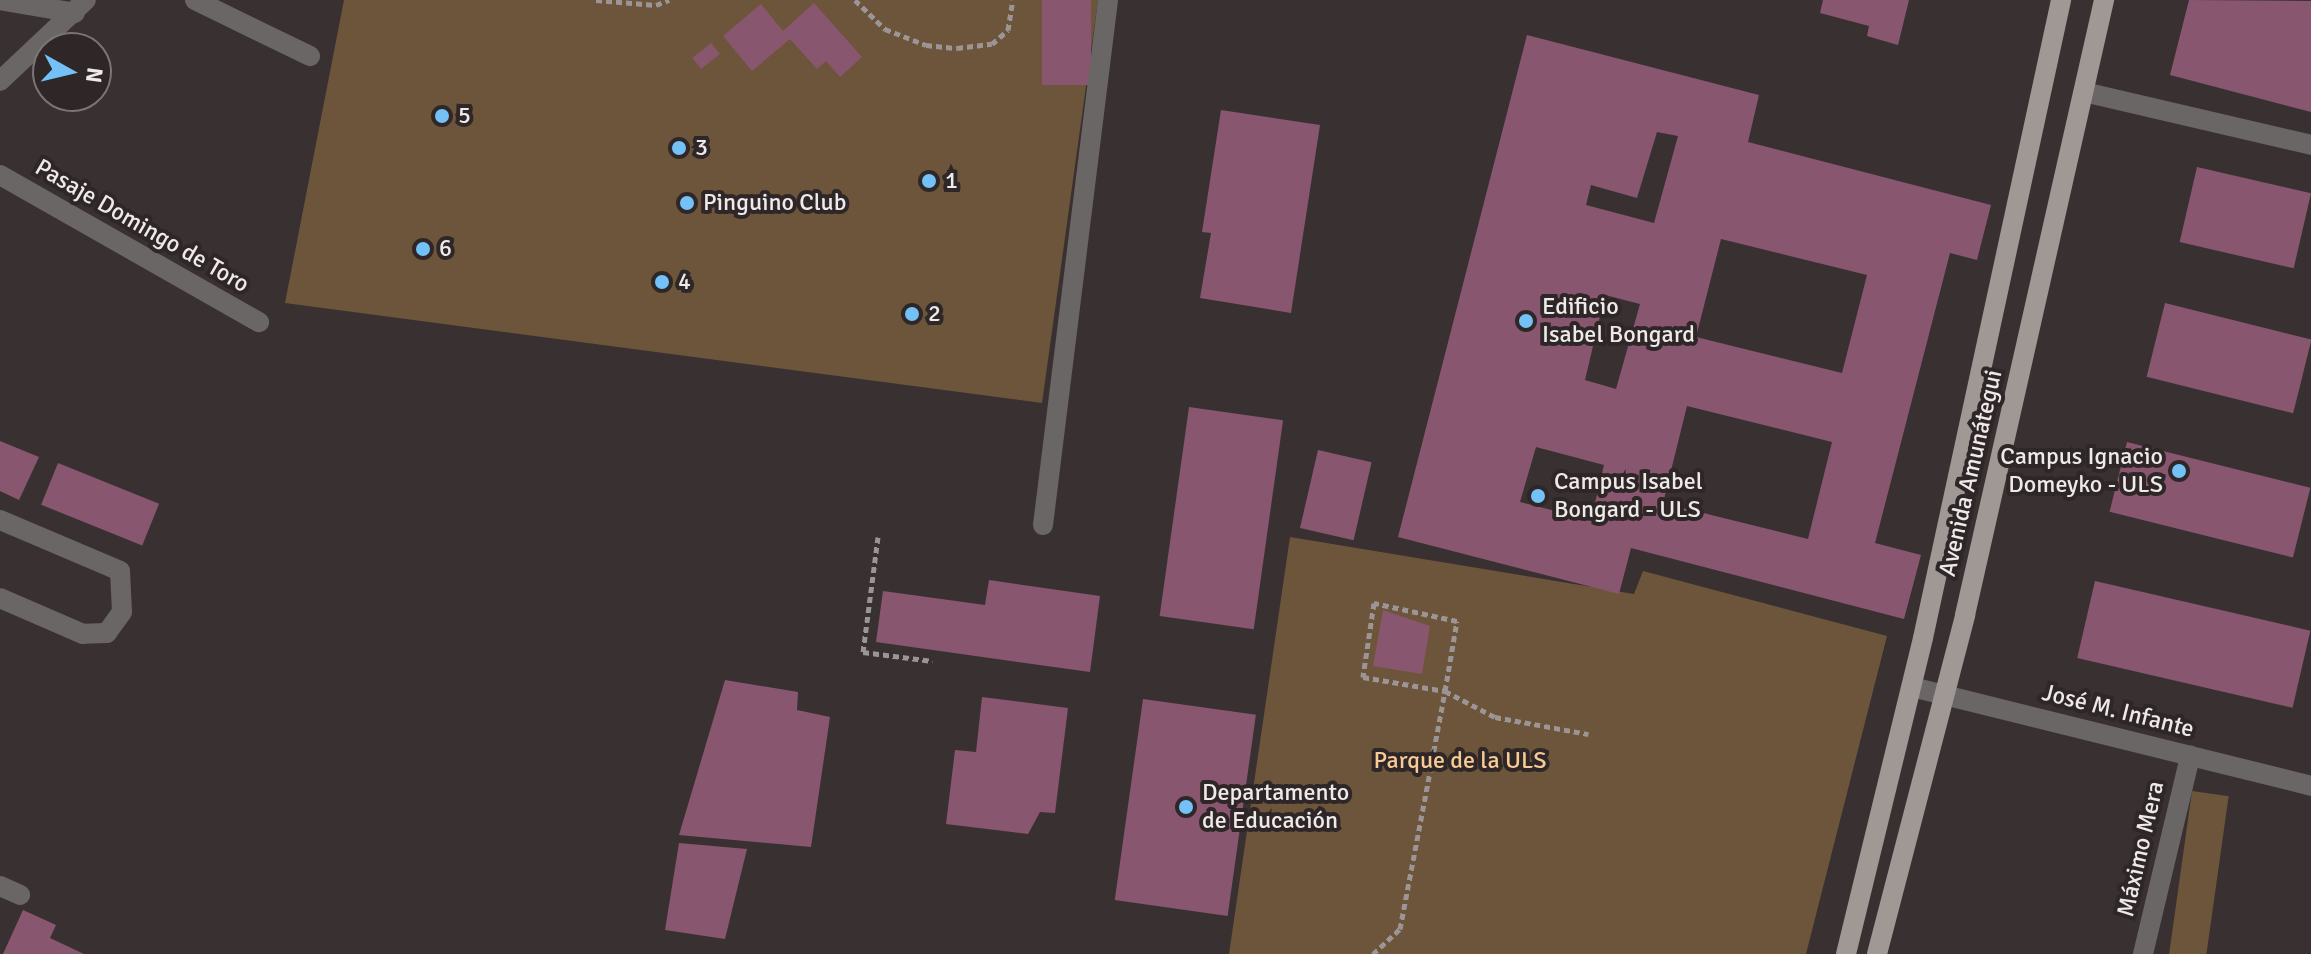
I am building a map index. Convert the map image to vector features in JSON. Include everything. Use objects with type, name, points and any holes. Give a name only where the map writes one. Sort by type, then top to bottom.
[{"type":"main road","name":"Avenida Amunátegui","points":[[1846,954],[1912,687],[2061,0]]},
{"type":"main road","name":"Avenida Amunátegui","points":[[1877,954],[1944,695],[2104,0]]},
{"type":"street","points":[[0,0],[80,6]]},
{"type":"street","points":[[195,0],[310,56]]},
{"type":"street","points":[[1043,525],[1108,0]]},
{"type":"street","points":[[0,81],[80,6]]},
{"type":"street","points":[[2084,92],[2311,145]]},
{"type":"street","name":"Pasaje Domingo de Toro","points":[[0,175],[259,322]]},
{"type":"street","points":[[0,520],[120,571],[122,612],[107,633],[83,634],[0,598]]},
{"type":"street","name":"José M. Infante","points":[[1912,687],[2311,786]]},
{"type":"street","name":"Máximo Mera","points":[[2143,954],[2190,756]]},
{"type":"street","points":[[0,886],[20,895]]},
{"type":"path","points":[[596,0],[656,5],[669,0]]},
{"type":"path","points":[[855,0],[885,29],[926,45],[957,48],[992,44],[1008,30],[1013,0]]},
{"type":"path","points":[[878,537],[863,652],[932,661]]},
{"type":"path","points":[[1373,954],[1400,929],[1445,691],[1457,621],[1374,603],[1363,677],[1445,691],[1495,717],[1588,734]]},
{"type":"green space","name":"Pinguino Club","points":[[344,0],[1098,0],[1042,403],[285,303]]},
{"type":"green space","name":"Parque de la ULS","points":[[1290,537],[1634,594],[1643,571],[1887,636],[1806,954],[1229,954]]},
{"type":"green space","points":[[2192,791],[2229,796],[2206,954],[2169,954]]},
{"type":"building","points":[[1042,0],[1091,0],[1091,85],[1042,85]]},
{"type":"building","points":[[1823,0],[1909,0],[1898,45],[1867,36],[1869,26],[1820,13]]},
{"type":"building","points":[[2189,0],[2311,1],[2311,112],[2170,75]]},
{"type":"building","points":[[814,3],[862,57],[840,77],[826,61],[817,69],[790,39],[752,71],[723,36],[761,4],[783,31]]},
{"type":"building","name":"Edificio Isabel Bongard","points":[[1527,35],[1759,95],[1748,142],[1991,205],[1977,260],[1950,253],[1875,543],[1921,555],[1904,619],[1631,548],[1619,594],[1398,537]],"holes":[[[1657,132],[1678,136],[1654,223],[1586,205],[1591,185],[1637,198]],[[1721,239],[1867,275],[1842,373],[1696,337]],[[1605,295],[1640,304],[1616,389],[1585,380]],[[1687,406],[1832,442],[1808,539],[1663,503]],[[1536,447],[1604,465],[1591,520],[1520,502]]]},
{"type":"building","points":[[711,43],[720,54],[701,69],[692,58]]},
{"type":"building","points":[[1221,110],[1320,125],[1291,313],[1200,298],[1211,233],[1202,232]]},
{"type":"building","points":[[2197,167],[2311,193],[2294,268],[2180,242]]},
{"type":"building","points":[[2165,303],[2311,339],[2293,413],[2147,377]]},
{"type":"building","points":[[1189,407],[1283,420],[1254,629],[1160,616]]},
{"type":"building","points":[[0,441],[39,457],[19,500],[0,491]]},
{"type":"building","points":[[2127,442],[2310,488],[2293,558],[2110,512]]},
{"type":"building","points":[[1318,450],[1372,462],[1354,540],[1300,528]]},
{"type":"building","points":[[58,463],[159,504],[142,546],[41,505]]},
{"type":"building","points":[[989,580],[1100,596],[1090,672],[876,642],[883,591],[985,605]]},
{"type":"building","points":[[2095,581],[2310,631],[2293,708],[2077,658]]},
{"type":"building","points":[[1383,610],[1430,626],[1422,674],[1373,666]]},
{"type":"building","points":[[725,680],[798,692],[797,710],[830,717],[811,847],[679,835]]},
{"type":"building","points":[[982,697],[1068,708],[1055,813],[1040,812],[1028,834],[946,824],[955,750],[976,752]]},
{"type":"building","name":"Departamento de Educación","points":[[1143,699],[1256,715],[1228,916],[1115,900]]},
{"type":"building","points":[[679,843],[747,849],[725,939],[665,930]]},
{"type":"building","points":[[23,910],[56,925],[50,938],[84,954],[3,954]]},
{"type":"place","name":"5","points":[[442,116]]},
{"type":"place","name":"3","points":[[679,148]]},
{"type":"place","name":"1","points":[[929,181]]},
{"type":"place","name":"Pinguino Club","points":[[687,203]]},
{"type":"place","name":"6","points":[[423,249]]},
{"type":"place","name":"4","points":[[662,282]]},
{"type":"place","name":"2","points":[[912,314]]},
{"type":"place","name":"Edificio Isabel Bongard","points":[[1526,321]]},
{"type":"place","name":"Campus Ignacio Domeyko - ULS","points":[[2179,471]]},
{"type":"place","name":"Campus Isabel Bongard - ULS","points":[[1538,496]]},
{"type":"place","name":"Departamento de Educación","points":[[1186,807]]}]
